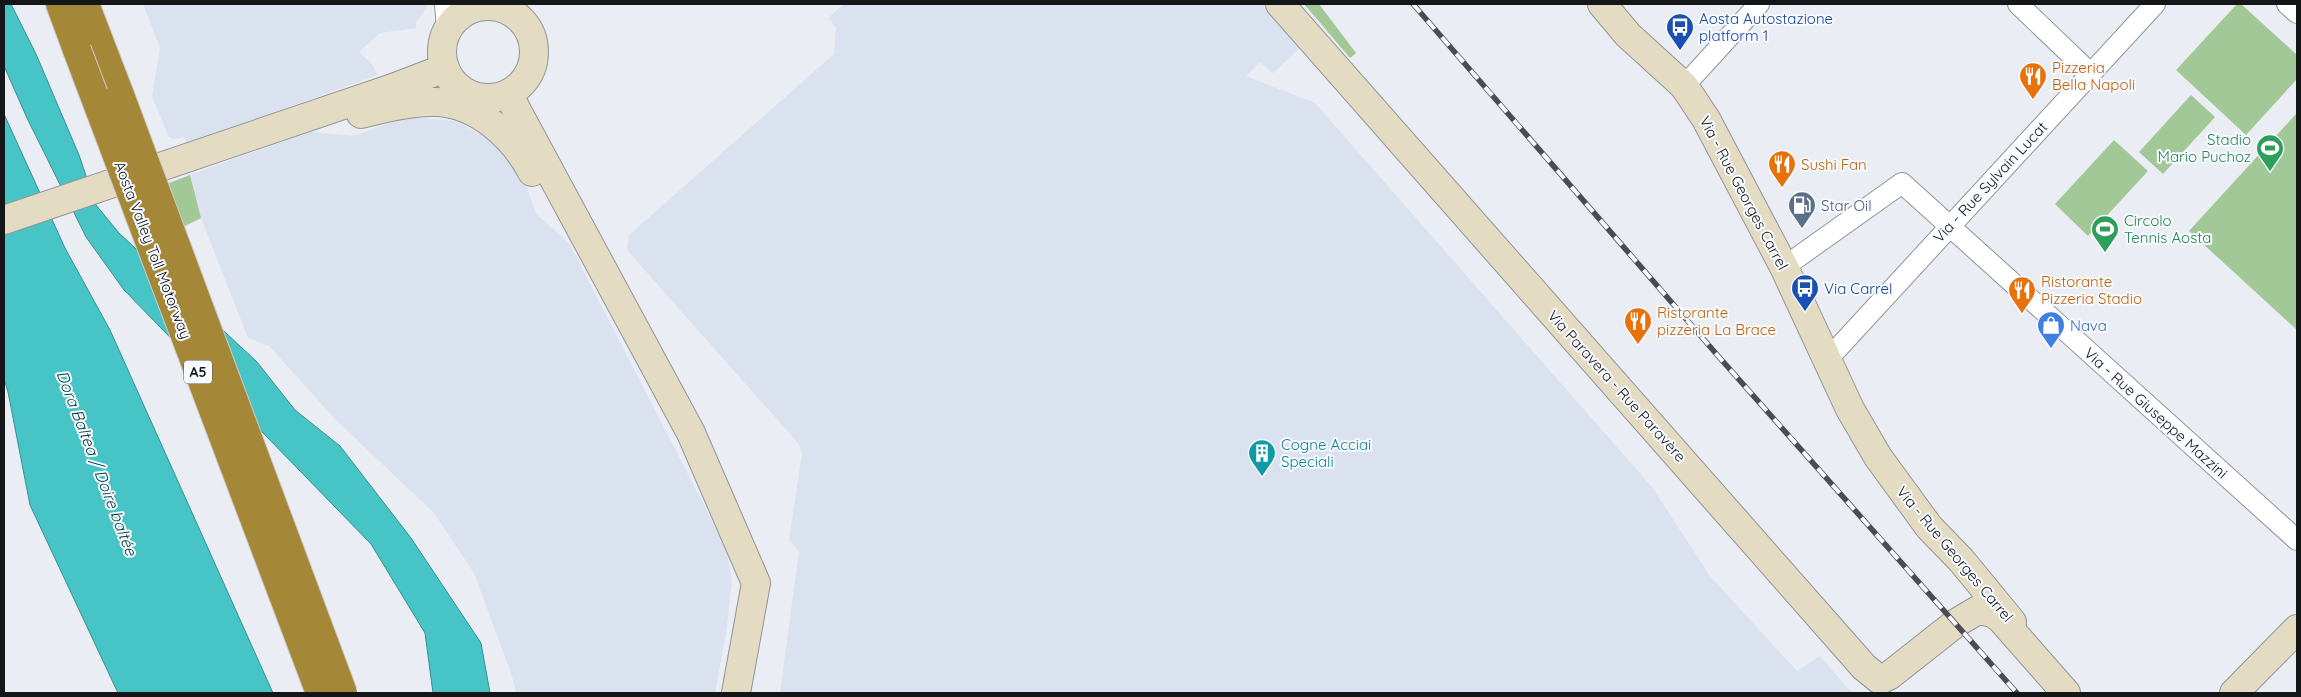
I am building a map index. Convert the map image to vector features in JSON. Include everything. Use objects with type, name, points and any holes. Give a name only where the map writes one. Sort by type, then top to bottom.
[{"type":"highway","name":"Aosta Valley Toll Motorway","points":[[60,4],[320,693]]},
{"type":"highway","name":"Aosta Valley Toll Motorway","points":[[85,4],[343,693]]},
{"type":"street","name":"Via Paravera - Rue Paravère","points":[[1280,4],[1864,667],[1880,680],[1890,675],[1939,635],[1981,612]]},
{"type":"street","name":"Via - Rue Georges Carrel","points":[[1602,4],[1628,35],[1684,86],[1706,119],[1784,267],[1850,409],[1878,458],[1929,527],[1961,560],[2058,678],[2073,693]]},
{"type":"street","points":[[2018,4],[2090,73]]},
{"type":"street","name":"Via - Rue Sylvain Lucat","points":[[1827,360],[2155,4]]},
{"type":"street","points":[[2287,4],[2297,13]]},
{"type":"street","points":[[480,9],[524,22],[533,41],[533,62],[524,81],[508,94],[487,98],[471,94],[457,86],[445,68],[442,50],[480,9]]},
{"type":"street","points":[[1684,86],[1753,10]]},
{"type":"street","points":[[4,220],[445,68]]},
{"type":"street","points":[[508,94],[690,433],[756,583],[736,693]]},
{"type":"street","points":[[298,120],[345,119],[370,112],[421,103],[438,102],[461,108],[488,120],[511,141],[529,166],[544,193],[575,220]]},
{"type":"street","name":"Via - Rue Giuseppe Mazzini","points":[[1784,267],[1902,183],[2297,540]]},
{"type":"street","points":[[1929,527],[1966,581],[1981,612],[2056,693]]},
{"type":"street","points":[[1981,612],[2001,619],[2066,693]]},
{"type":"street","points":[[2235,690],[2297,629]]},
{"type":"shaded area","points":[[143,4],[429,4],[416,23],[416,28],[380,33],[359,52],[372,64],[378,75],[187,143],[184,137],[174,139],[169,137],[152,97],[160,48]]},
{"type":"shaded area","name":"Cogne Acciai Speciali","points":[[844,4],[1263,4],[1300,48],[1273,73],[1260,62],[1246,76],[1315,103],[1652,487],[1710,576],[1797,671],[1820,656],[1852,693],[780,693],[799,551],[789,540],[802,453],[798,443],[627,250],[629,235],[834,54],[836,27],[828,18]]},
{"type":"shaded area","points":[[406,117],[456,121],[498,144],[524,179],[536,214],[569,243],[726,548],[732,581],[726,634],[715,693],[516,693],[512,676],[474,573],[434,513],[336,420],[269,346],[248,338],[201,218],[190,175],[310,132],[354,136]]},
{"type":"green space","points":[[1304,4],[1319,4],[1356,53],[1350,58]]},
{"type":"green space","points":[[2237,4],[2241,4],[2297,55],[2297,79],[2246,135],[2176,70]]},
{"type":"green space","points":[[2191,95],[2215,117],[2163,174],[2139,152]]},
{"type":"green space","name":"Stadio Mario Puchoz","points":[[2297,113],[2297,330],[2189,231]]},
{"type":"green space","points":[[2114,140],[2148,171],[2088,236],[2055,204]]},
{"type":"green space","points":[[190,175],[201,218],[183,227],[169,183]]},
{"type":"water","points":[[4,4],[11,4],[36,54],[79,155],[96,205],[119,233],[257,362],[295,410],[340,446],[411,538],[481,643],[490,693],[433,693],[425,633],[371,544],[124,290],[86,237],[27,118],[4,66]]},
{"type":"water","name":"Dora Baltea / Doire baltée","points":[[4,114],[65,248],[110,330],[273,693],[118,693],[30,505],[4,379]]},
{"type":"railway","points":[[1413,4],[1719,357],[2017,693]]},
{"type":"place","name":"Aosta Autostazione platform 1","points":[[1680,51]]},
{"type":"place","name":"Pizzeria Bella Napoli","points":[[2033,100]]},
{"type":"place","name":"Stadio Mario Puchoz","points":[[2270,172]]},
{"type":"place","name":"Sushi Fan","points":[[1782,188]]},
{"type":"place","name":"Star Oil","points":[[1802,229]]},
{"type":"place","name":"Circolo Tennis Aosta","points":[[2105,253]]},
{"type":"place","name":"Via Carrel","points":[[1805,312]]},
{"type":"place","name":"Ristorante Pizzeria Stadio","points":[[2022,314]]},
{"type":"place","name":"Ristorante pizzeria La Brace","points":[[1638,345]]},
{"type":"place","name":"Nava","points":[[2051,349]]},
{"type":"place","name":"Cogne Acciai Speciali","points":[[1262,477]]}]
